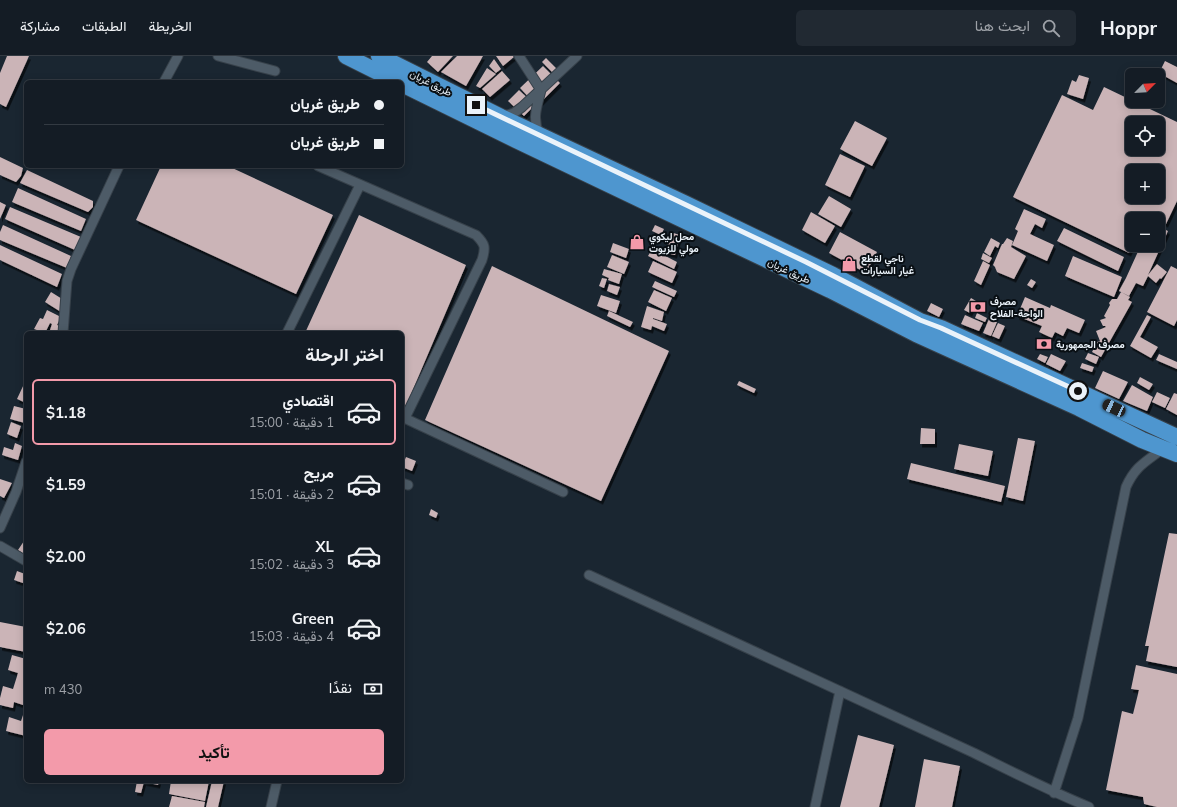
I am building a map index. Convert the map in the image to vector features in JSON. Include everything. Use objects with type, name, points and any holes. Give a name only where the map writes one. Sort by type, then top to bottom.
[{"type":"highway","name":"طريق غريان","points":[[346,56],[394,80]]},
{"type":"highway","name":"طريق غريان","points":[[378,56],[397,60],[501,117],[833,275],[920,320],[955,334],[1177,437]]},
{"type":"highway","name":"طريق غريان","points":[[404,85],[830,290],[916,334],[1072,405],[1142,440],[1171,451]]},
{"type":"street","points":[[165,80],[178,56]]},
{"type":"street","points":[[218,56],[275,71]]},
{"type":"street","points":[[519,56],[541,90],[535,115],[539,134]]},
{"type":"street","points":[[501,117],[514,113],[577,56]]},
{"type":"street","points":[[63,331],[66,296],[71,269],[119,168]]},
{"type":"street","points":[[322,168],[476,234],[483,242],[485,250],[482,260],[404,415]]},
{"type":"street","points":[[288,331],[360,185]]},
{"type":"street","points":[[404,417],[563,492]]},
{"type":"street","points":[[1054,793],[1078,718],[1126,487],[1132,475],[1140,465],[1171,451],[1177,437]]},
{"type":"street","points":[[0,528],[16,492],[24,468]]},
{"type":"street","points":[[0,546],[24,560]]},
{"type":"street","points":[[589,575],[1021,775],[1054,793],[1089,807]]},
{"type":"street","points":[[815,807],[840,691]]},
{"type":"street","points":[[271,807],[277,783]]},
{"type":"building","points":[[7,56],[29,56],[6,107],[0,104],[0,73]]},
{"type":"building","points":[[432,56],[453,56],[438,72],[427,62]]},
{"type":"building","points":[[457,56],[483,56],[466,86],[441,72]]},
{"type":"building","points":[[496,56],[513,56],[514,57],[503,66]]},
{"type":"building","points":[[546,58],[558,70],[554,74],[542,62]]},
{"type":"building","points":[[494,59],[501,69],[496,73],[489,66]]},
{"type":"building","points":[[1165,61],[1177,67],[1177,83],[1165,76],[1165,68],[1162,68]]},
{"type":"building","points":[[543,66],[560,83],[537,106],[520,88]]},
{"type":"building","points":[[487,68],[496,74],[480,88],[476,86]]},
{"type":"building","points":[[502,71],[510,80],[490,97],[482,89]]},
{"type":"building","points":[[1079,75],[1089,78],[1083,99],[1067,94],[1072,80],[1076,82]]},
{"type":"building","points":[[1104,87],[1125,97],[1125,108],[1148,108],[1164,116],[1125,116],[1125,156],[1165,156],[1165,116],[1177,122],[1177,201],[1166,224],[1165,212],[1125,212],[1125,251],[1013,197],[1062,95],[1093,110]]},
{"type":"building","points":[[519,90],[535,105],[524,116],[508,101]]},
{"type":"building","points":[[855,121],[887,138],[872,166],[840,149]]},
{"type":"building","points":[[840,154],[865,166],[850,197],[825,185]]},
{"type":"building","points":[[0,157],[23,168],[21,176],[16,182],[0,175]]},
{"type":"building","points":[[160,168],[232,168],[333,215],[296,294],[136,220]]},
{"type":"building","points":[[27,170],[93,201],[93,207],[88,212],[20,183]]},
{"type":"building","points":[[18,188],[86,219],[81,231],[12,202]]},
{"type":"building","points":[[829,196],[851,209],[841,227],[818,214]]},
{"type":"building","points":[[0,202],[6,205],[0,219]]},
{"type":"building","points":[[10,207],[81,237],[75,250],[5,219]]},
{"type":"building","points":[[1024,209],[1046,219],[1042,228],[1035,224],[1030,234],[1054,245],[1047,261],[1012,245],[1018,231],[1015,229]]},
{"type":"building","points":[[811,212],[835,226],[825,243],[802,230]]},
{"type":"building","points":[[359,215],[466,265],[404,410],[404,331],[306,331]]},
{"type":"building","points":[[3,225],[71,256],[67,268],[0,240],[0,232]]},
{"type":"building","points":[[655,225],[664,229],[661,235],[652,231]]},
{"type":"building","points":[[1064,228],[1124,257],[1118,271],[1057,241]]},
{"type":"building","points":[[1165,230],[1168,231],[1165,238]]},
{"type":"building","points":[[670,232],[680,235],[675,255],[666,253]]},
{"type":"building","points":[[840,232],[877,252],[866,273],[829,253]]},
{"type":"building","points":[[991,238],[1000,243],[998,248],[995,246],[990,256],[984,252]]},
{"type":"building","points":[[1007,238],[1013,241],[1011,247],[1026,256],[1014,279],[997,272],[993,265],[1002,244]]},
{"type":"building","points":[[613,243],[629,249],[626,258],[610,252]]},
{"type":"building","points":[[0,245],[62,274],[57,287],[0,260]]},
{"type":"building","points":[[652,249],[677,262],[674,269],[648,256]]},
{"type":"building","points":[[1138,252],[1158,252],[1148,275],[1157,264],[1167,272],[1161,279],[1160,278],[1156,283],[1148,276],[1143,286],[1136,283],[1129,296],[1119,291]]},
{"type":"building","points":[[983,253],[992,258],[989,263],[981,259]]},
{"type":"building","points":[[612,255],[629,262],[624,274],[607,267]]},
{"type":"building","points":[[1073,256],[1122,277],[1114,297],[1065,276]]},
{"type":"building","points":[[653,261],[677,272],[672,283],[648,272]]},
{"type":"building","points":[[983,261],[990,265],[981,285],[974,281]]},
{"type":"building","points":[[492,266],[669,351],[601,501],[425,420]]},
{"type":"building","points":[[1171,266],[1177,269],[1177,320],[1174,326],[1147,312]]},
{"type":"building","points":[[604,269],[622,274],[619,284],[608,280],[609,278],[602,275]]},
{"type":"building","points":[[602,278],[607,279],[604,288],[599,286]]},
{"type":"building","points":[[1031,279],[1036,282],[1032,288],[1027,285]]},
{"type":"building","points":[[655,281],[677,291],[674,297],[652,287]]},
{"type":"building","points":[[609,284],[620,287],[617,295],[607,291]]},
{"type":"building","points":[[654,290],[672,298],[666,311],[648,302]]},
{"type":"building","points":[[51,292],[67,302],[61,312],[45,302]]},
{"type":"building","points":[[1121,292],[1130,297],[1128,300],[1132,302],[1101,357],[1092,352],[1097,342],[1100,341],[1096,331],[1106,327],[1103,326],[1100,320],[1106,318],[1104,316],[1110,305],[1109,303],[1112,299],[1117,299]]},
{"type":"building","points":[[601,295],[620,301],[616,313],[597,306]]},
{"type":"building","points":[[1025,297],[1050,308],[1051,305],[1085,320],[1079,333],[1067,328],[1063,336],[1055,332],[1052,338],[1039,332],[1042,326],[1017,316]]},
{"type":"building","points":[[971,298],[976,301],[970,313],[964,310]]},
{"type":"building","points":[[931,303],[943,309],[939,317],[927,311]]},
{"type":"building","points":[[647,306],[664,312],[662,321],[653,319],[667,324],[664,331],[652,326],[651,330],[641,327]]},
{"type":"building","points":[[47,310],[61,317],[57,325],[62,327],[60,331],[50,331],[52,324],[50,323],[46,331],[34,329],[40,318],[43,319]]},
{"type":"building","points":[[609,311],[633,322],[630,327],[607,316]]},
{"type":"building","points":[[977,313],[987,318],[985,322],[975,318]]},
{"type":"building","points":[[965,315],[983,323],[979,331],[961,324]]},
{"type":"building","points":[[1147,315],[1151,317],[1140,337],[1158,347],[1151,358],[1130,346]]},
{"type":"building","points":[[989,319],[997,322],[991,336],[983,333]]},
{"type":"building","points":[[998,323],[1005,326],[999,339],[992,336]]},
{"type":"building","points":[[1088,353],[1099,357],[1096,364],[1085,359]]},
{"type":"building","points":[[1040,354],[1048,357],[1045,363],[1037,359]]},
{"type":"building","points":[[1051,354],[1066,361],[1060,371],[1046,364]]},
{"type":"building","points":[[1159,354],[1177,362],[1177,369],[1156,360]]},
{"type":"building","points":[[1082,363],[1094,367],[1092,372],[1080,368]]},
{"type":"building","points":[[1103,371],[1128,382],[1119,399],[1095,388]]},
{"type":"building","points":[[1140,377],[1153,384],[1149,390],[1137,383]]},
{"type":"building","points":[[739,381],[756,389],[754,393],[737,385]]},
{"type":"building","points":[[24,384],[24,402],[17,399]]},
{"type":"building","points":[[1132,385],[1153,397],[1147,411],[1123,401]]},
{"type":"building","points":[[1157,392],[1170,398],[1165,408],[1152,402]]},
{"type":"building","points":[[1174,393],[1177,394],[1177,415],[1166,409]]},
{"type":"building","points":[[14,406],[24,408],[24,423],[10,419]]},
{"type":"building","points":[[11,422],[21,426],[17,438],[7,434]]},
{"type":"building","points":[[921,428],[935,429],[935,444],[920,444]]},
{"type":"building","points":[[1018,438],[1035,441],[1023,501],[1006,497]]},
{"type":"building","points":[[15,443],[22,446],[18,460],[2,455],[4,447],[13,450]]},
{"type":"building","points":[[959,444],[993,451],[988,476],[954,469]]},
{"type":"building","points":[[406,457],[416,461],[412,471],[404,468]]},
{"type":"building","points":[[911,463],[1005,486],[1001,502],[907,479]]},
{"type":"building","points":[[0,479],[12,483],[4,498],[0,496]]},
{"type":"building","points":[[431,509],[438,513],[436,518],[429,515]]},
{"type":"building","points":[[1169,533],[1177,534],[1177,667],[1146,661],[1149,646],[1145,646]]},
{"type":"building","points":[[24,541],[24,554],[18,550]]},
{"type":"building","points":[[17,571],[24,574],[23,583],[14,580]]},
{"type":"building","points":[[0,622],[24,627],[24,652],[0,647]]},
{"type":"building","points":[[12,655],[24,658],[24,705],[14,702],[13,708],[0,705],[3,686],[13,689],[18,673],[8,670]]},
{"type":"building","points":[[1136,665],[1177,674],[1177,807],[1157,807],[1144,804],[1143,797],[1106,790],[1122,711],[1133,714],[1139,690],[1131,689]]},
{"type":"building","points":[[24,712],[24,736],[6,731],[9,717],[21,721]]},
{"type":"building","points":[[858,735],[894,745],[879,807],[840,807]]},
{"type":"building","points":[[924,759],[960,766],[952,807],[915,807]]},
{"type":"building","points":[[137,783],[144,783],[141,793],[135,792]]},
{"type":"building","points":[[171,783],[209,783],[205,801],[169,794]]},
{"type":"building","points":[[212,783],[224,783],[218,807],[206,807]]},
{"type":"building","points":[[172,796],[205,802],[204,807],[169,807]]},
{"type":"place","name":"محل ليكوي مولي للزيوت","points":[[637,242]]},
{"type":"place","name":"ناجي لقطع غيار السيارات","points":[[849,264]]},
{"type":"place","name":"مصرف الواحة-الفلاح","points":[[978,307]]},
{"type":"place","name":"مصرف الجمهورية","points":[[1044,344]]},
{"type":"route","points":[[476,105],[833,275],[920,320],[941,328],[1078,391]]}]
